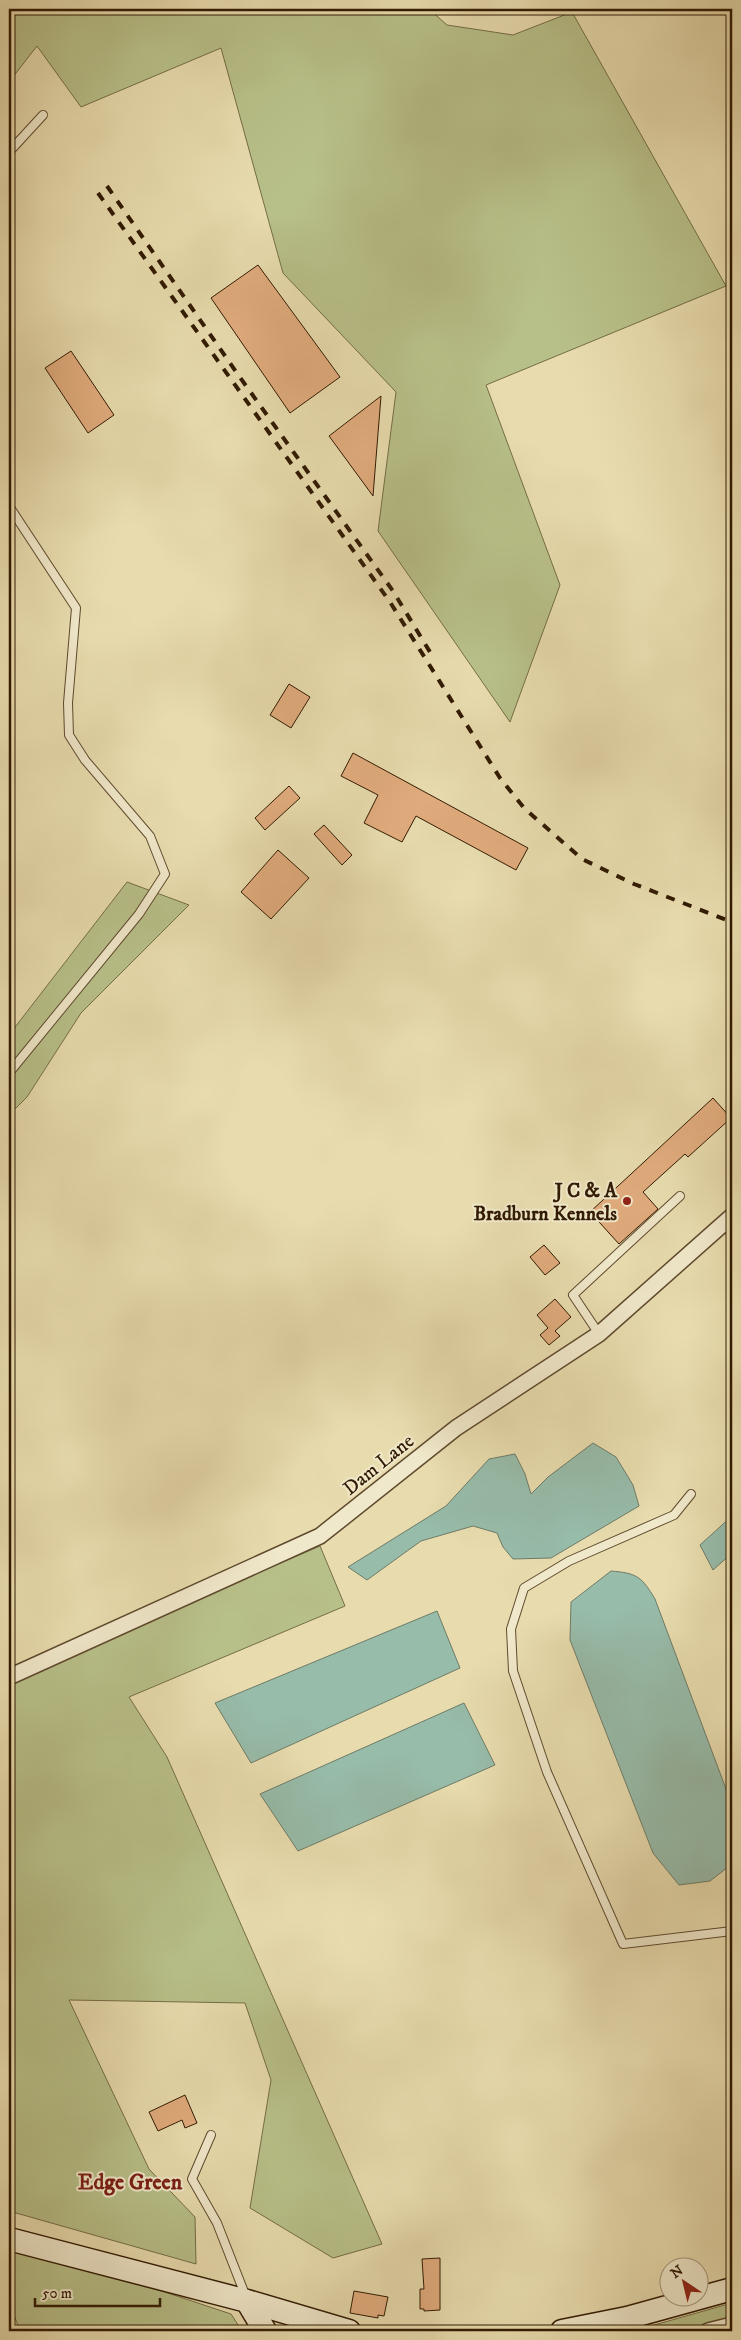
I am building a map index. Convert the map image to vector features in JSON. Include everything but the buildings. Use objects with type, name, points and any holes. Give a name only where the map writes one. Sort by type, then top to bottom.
[{"type":"main road","points":[[9,2239],[248,2301],[335,2330]]},
{"type":"main road","points":[[562,2331],[627,2318],[732,2289]]},
{"type":"main road","points":[[248,2301],[265,2331]]},
{"type":"street","name":"Dam Lane","points":[[9,1677],[320,1536],[456,1428],[599,1334],[732,1216]]},
{"type":"street","points":[[708,2331],[732,2325]]},
{"type":"lane","points":[[9,152],[43,115]]},
{"type":"lane","points":[[9,506],[76,608],[68,703],[69,735],[85,760],[150,836],[165,874],[139,914],[9,1073]]},
{"type":"lane","points":[[599,1334],[573,1294],[680,1196]]},
{"type":"lane","points":[[691,1494],[674,1515],[568,1562],[524,1588],[510,1629],[513,1671],[547,1772],[623,1944],[732,1931]]},
{"type":"lane","points":[[211,2135],[192,2179],[217,2223],[248,2301]]},
{"type":"green space","points":[[9,9],[429,9],[447,25],[513,35],[572,12],[726,286],[486,385],[560,585],[510,722],[378,531],[396,392],[283,273],[221,48],[81,107],[37,46],[9,82]]},
{"type":"green space","points":[[127,882],[189,905],[81,1013],[27,1097],[9,1115],[9,1035]]},
{"type":"green space","points":[[320,1546],[345,1606],[129,1697],[167,1757],[382,2244],[333,2258],[250,2208],[271,2080],[245,2003],[69,2000],[149,2169],[195,2217],[196,2264],[9,2211],[9,1680]]},
{"type":"green space","points":[[9,2250],[65,2259],[231,2314],[242,2331],[20,2331],[9,2302]]},
{"type":"green space","points":[[732,2303],[732,2318],[684,2331],[633,2331]]},
{"type":"shaded area","points":[[593,1443],[616,1457],[633,1485],[639,1506],[551,1558],[513,1559],[503,1547],[497,1533],[473,1526],[421,1541],[367,1580],[348,1567],[446,1506],[489,1459],[515,1454],[525,1474],[531,1494],[548,1477]]},
{"type":"shaded area","points":[[732,1516],[732,1553],[713,1570],[700,1545]]},
{"type":"shaded area","points":[[611,1571],[627,1573],[638,1578],[655,1599],[732,1805],[732,1864],[710,1881],[679,1885],[653,1853],[570,1640],[571,1602]]},
{"type":"shaded area","points":[[437,1611],[460,1668],[251,1763],[215,1703]]},
{"type":"shaded area","points":[[464,1703],[495,1765],[298,1851],[260,1794]]},
{"type":"railway","points":[[107,186],[239,376],[393,591],[433,657]]},
{"type":"railway","points":[[98,193],[390,602],[500,778],[524,808],[582,859],[634,884],[732,922]]},
{"type":"place","name":"J C & A Bradburn Kennels","points":[[627,1201]]},
{"type":"district","name":"Edge Green","points":[[130,2181]]}]
